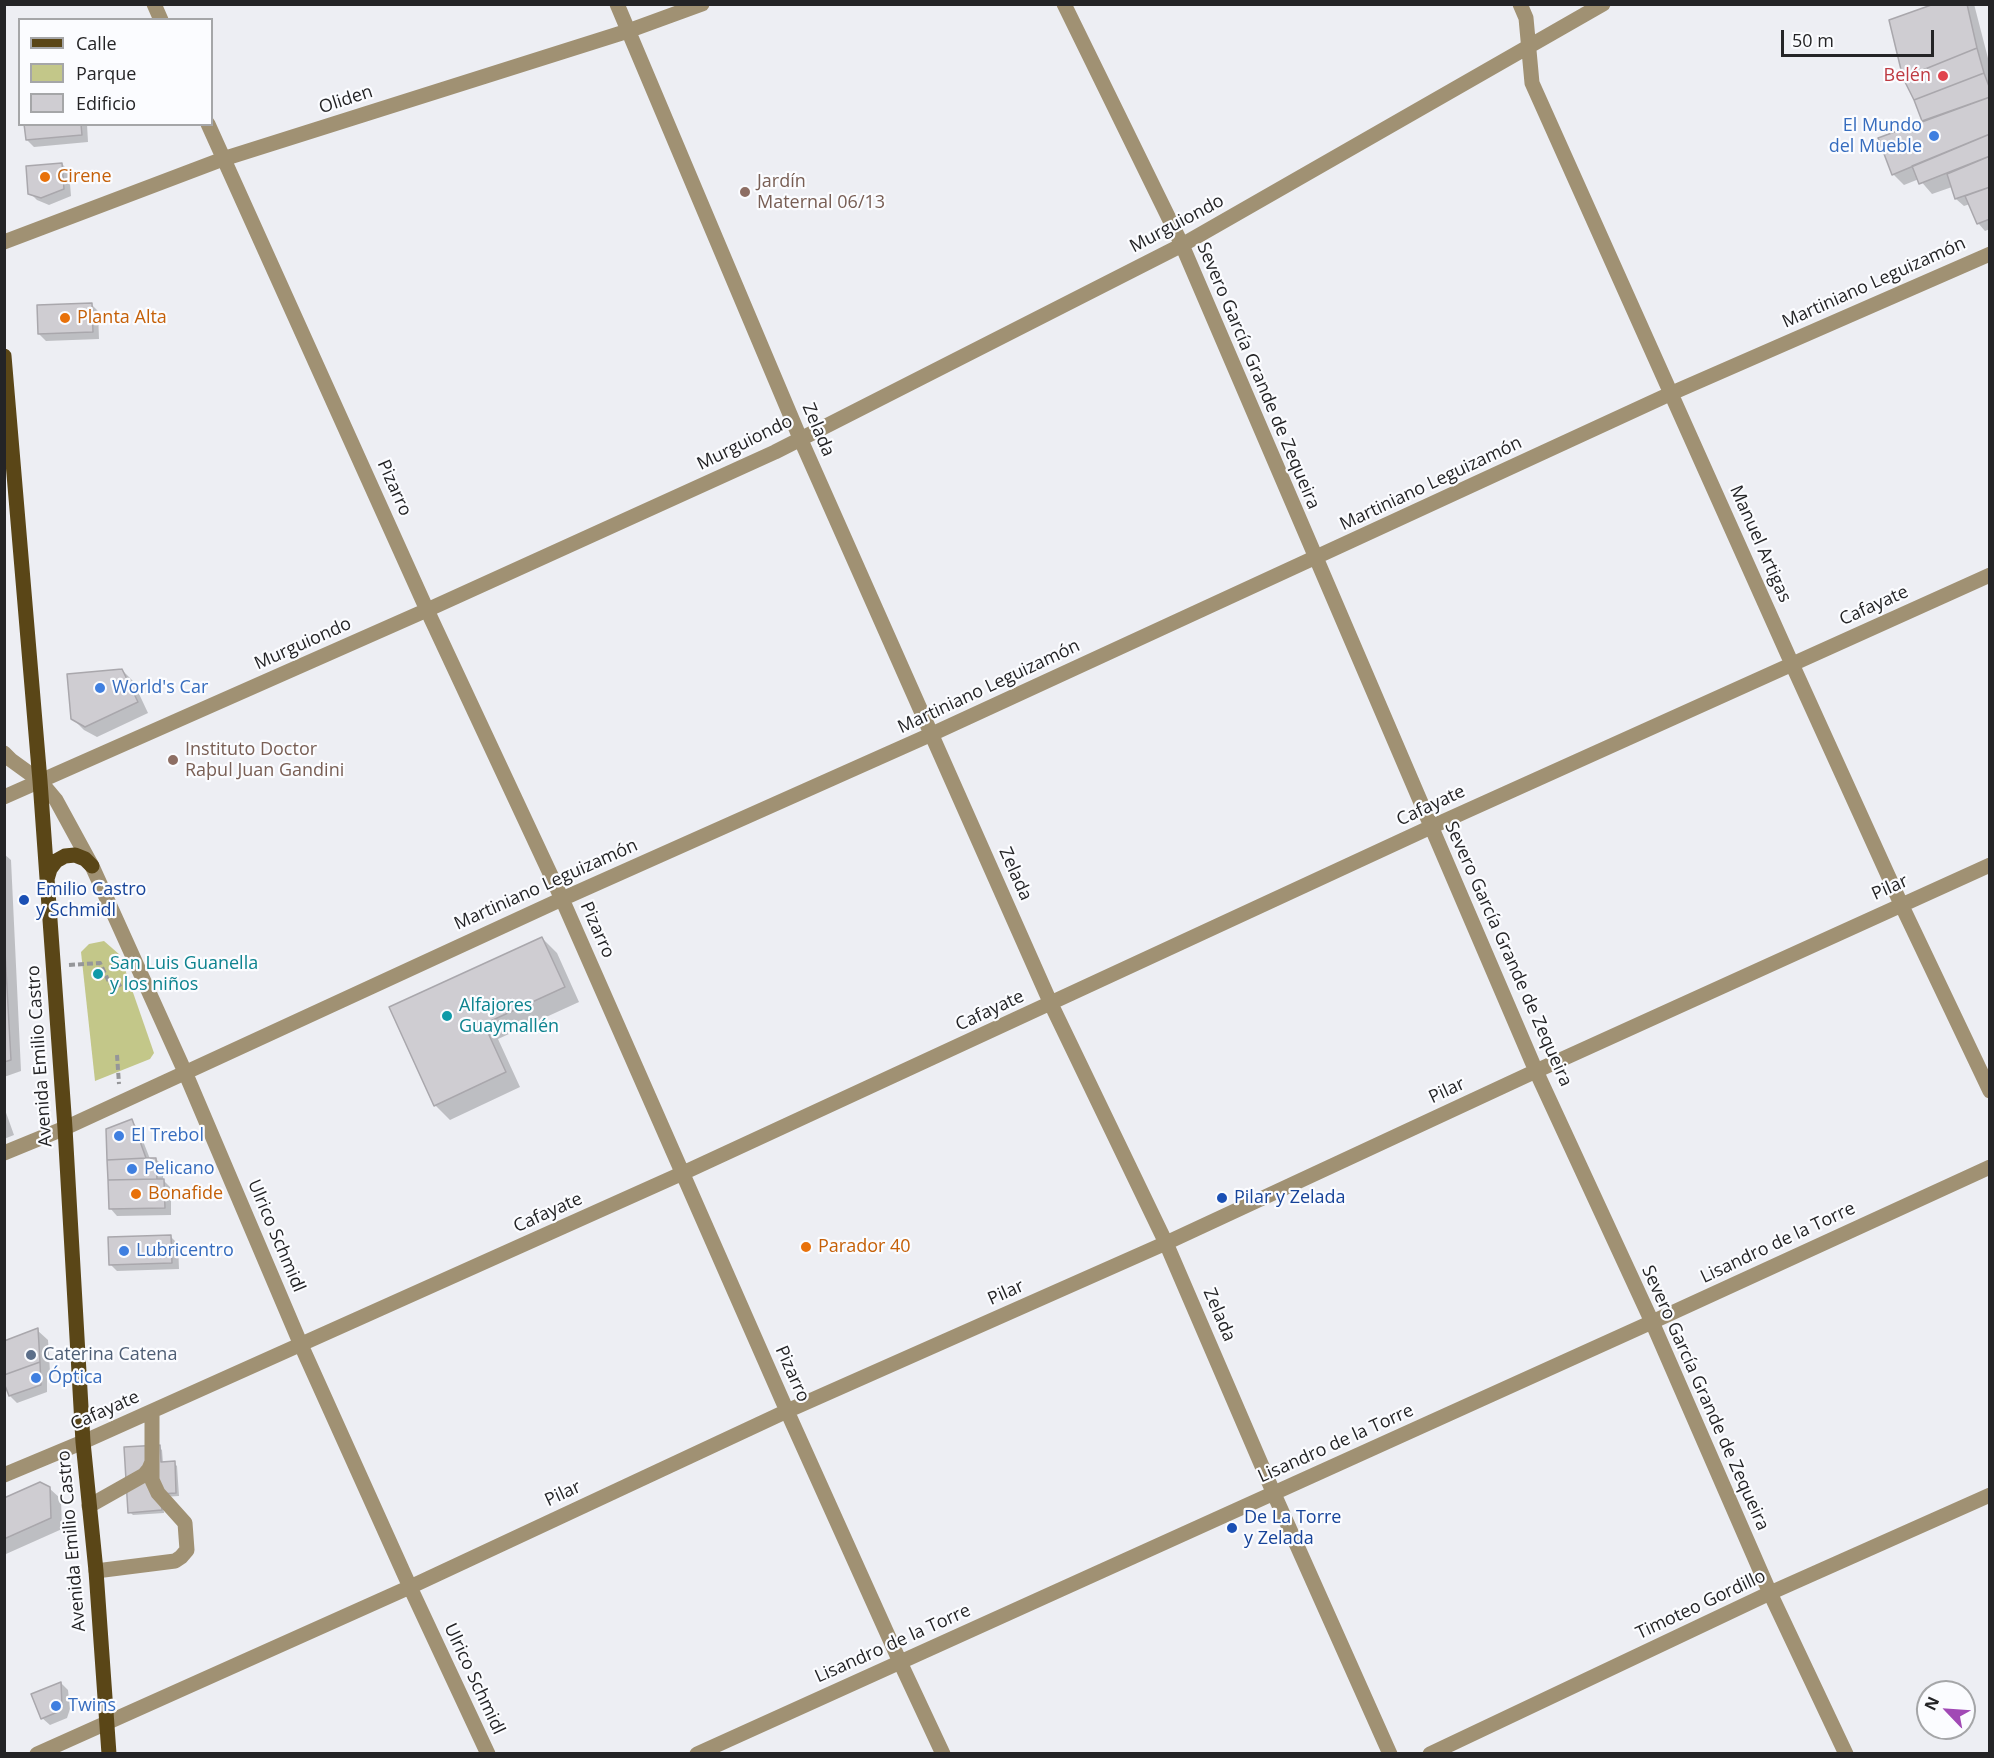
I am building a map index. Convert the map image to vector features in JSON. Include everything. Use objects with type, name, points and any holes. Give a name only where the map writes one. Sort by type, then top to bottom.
[{"type":"main road","name":"Avenida Emilio Castro","points":[[4,356],[40,781],[83,1442],[96,1571],[109,1754]]},
{"type":"main road","points":[[47,879],[57,861],[65,856],[75,855],[85,859],[92,866]]},
{"type":"street","points":[[154,4],[160,18]]},
{"type":"street","name":"Zelada","points":[[618,4],[800,438],[1052,1004],[1166,1243],[1274,1494],[1390,1754]]},
{"type":"street","name":"Oliden","points":[[4,242],[223,159],[628,31],[702,4]]},
{"type":"street","name":"Severo García Grande de Zequeira","points":[[1064,4],[1182,245],[1536,1071],[1652,1322],[1770,1593],[1846,1754]]},
{"type":"street","name":"Manuel Artigas","points":[[1520,4],[1526,18],[1532,82],[1792,664],[1989,1091]]},
{"type":"street","name":"Murguiondo","points":[[4,796],[427,610],[775,452],[1182,245],[1603,4]]},
{"type":"street","name":"Pizarro","points":[[209,126],[427,610],[562,899],[787,1411],[943,1754]]},
{"type":"street","name":"Martiniano Leguizamón","points":[[4,1153],[64,1128],[562,899],[932,734],[1672,393],[1989,254]]},
{"type":"street","name":"Cafayate","points":[[4,1475],[152,1412],[683,1173],[1431,827],[1989,575]]},
{"type":"street","name":"Ulrico Schmidl","points":[[4,753],[40,781],[56,800],[92,866],[185,1072],[301,1345],[488,1754]]},
{"type":"street","name":"Pilar","points":[[37,1754],[410,1587],[787,1411],[1166,1243],[1536,1071],[1989,865]]},
{"type":"street","name":"Lisandro de la Torre","points":[[697,1754],[1274,1494],[1989,1167]]},
{"type":"street","points":[[96,1571],[175,1561],[187,1550],[185,1523],[158,1493],[152,1480],[152,1412]]},
{"type":"street","points":[[89,1506],[144,1475],[152,1462]]},
{"type":"street","name":"Timoteo Gordillo","points":[[1430,1754],[1770,1593],[1989,1495]]},
{"type":"path","points":[[53,967],[100,963],[110,984]]},
{"type":"path","points":[[117,1055],[121,1102]]},
{"type":"green space","points":[[104,941],[120,955],[154,1053],[150,1059],[95,1081],[81,952],[89,944]]},
{"type":"building","points":[[1934,4],[1967,4],[1977,48],[1903,78],[1889,20]]},
{"type":"building","name":"Belén","points":[[1977,48],[1984,73],[1914,100],[1903,78]]},
{"type":"building","points":[[1984,73],[1990,89],[1990,97],[1922,121],[1914,100]]},
{"type":"building","name":"El Mundo del Mueble","points":[[1990,97],[1990,134],[1892,175],[1878,138]]},
{"type":"building","points":[[24,126],[81,126],[82,135],[26,140]]},
{"type":"building","points":[[1990,134],[1990,156],[1919,184],[1912,166]]},
{"type":"building","points":[[1990,156],[1990,187],[1955,199],[1947,174]]},
{"type":"building","name":"Cirene","points":[[62,163],[64,189],[41,198],[28,194],[26,166]]},
{"type":"building","points":[[1990,187],[1990,219],[1977,224],[1965,196]]},
{"type":"building","name":"Planta Alta","points":[[92,303],[93,332],[38,334],[37,305]]},
{"type":"building","name":"World's Car","points":[[122,669],[138,702],[85,727],[71,719],[67,674]]},
{"type":"building","points":[[4,933],[11,1060],[4,1062]]},
{"type":"building","name":"Alfajores Guaymallén","points":[[542,937],[565,987],[484,1024],[506,1072],[434,1106],[389,1007]]},
{"type":"building","points":[[132,1119],[146,1158],[107,1160],[106,1129]]},
{"type":"building","name":"Pelicano","points":[[156,1158],[157,1179],[108,1180],[107,1160]]},
{"type":"building","name":"Bonafide","points":[[164,1179],[165,1208],[109,1209],[108,1180]]},
{"type":"building","points":[[171,1235],[172,1263],[109,1265],[108,1237]]},
{"type":"building","points":[[38,1328],[40,1362],[4,1375],[4,1341]]},
{"type":"building","points":[[40,1362],[41,1385],[9,1396],[4,1383],[4,1375]]},
{"type":"building","points":[[160,1445],[161,1462],[175,1461],[176,1493],[160,1494],[162,1510],[128,1513],[124,1447]]},
{"type":"building","points":[[40,1482],[50,1487],[51,1518],[4,1539],[4,1498]]},
{"type":"building","points":[[61,1682],[62,1707],[60,1711],[41,1719],[31,1694]]},
{"type":"place","name":"Belén","points":[[1943,76]]},
{"type":"place","name":"El Mundo del Mueble","points":[[1934,136]]},
{"type":"place","name":"Cirene","points":[[45,177]]},
{"type":"place","name":"Jardín Maternal 06/13","points":[[745,192]]},
{"type":"place","name":"Planta Alta","points":[[65,318]]},
{"type":"place","name":"World's Car","points":[[100,688]]},
{"type":"place","name":"Instituto Doctor Raþul Juan Gandini","points":[[173,760]]},
{"type":"place","name":"Emilio Castro y Schmidl","points":[[24,900]]},
{"type":"place","name":"San Luis Guanella y los niños","points":[[98,974]]},
{"type":"place","name":"Alfajores Guaymallén","points":[[447,1016]]},
{"type":"place","name":"El Trebol","points":[[119,1136]]},
{"type":"place","name":"Pelicano","points":[[132,1169]]},
{"type":"place","name":"Bonafide","points":[[136,1194]]},
{"type":"place","name":"Pilar y Zelada","points":[[1222,1198]]},
{"type":"place","name":"Parador 40","points":[[806,1247]]},
{"type":"place","name":"Lubricentro","points":[[124,1251]]},
{"type":"place","name":"Caterina Catena","points":[[31,1355]]},
{"type":"place","name":"Óptica","points":[[36,1378]]},
{"type":"place","name":"De La Torre y Zelada","points":[[1232,1528]]},
{"type":"place","name":"Twins","points":[[56,1706]]}]
